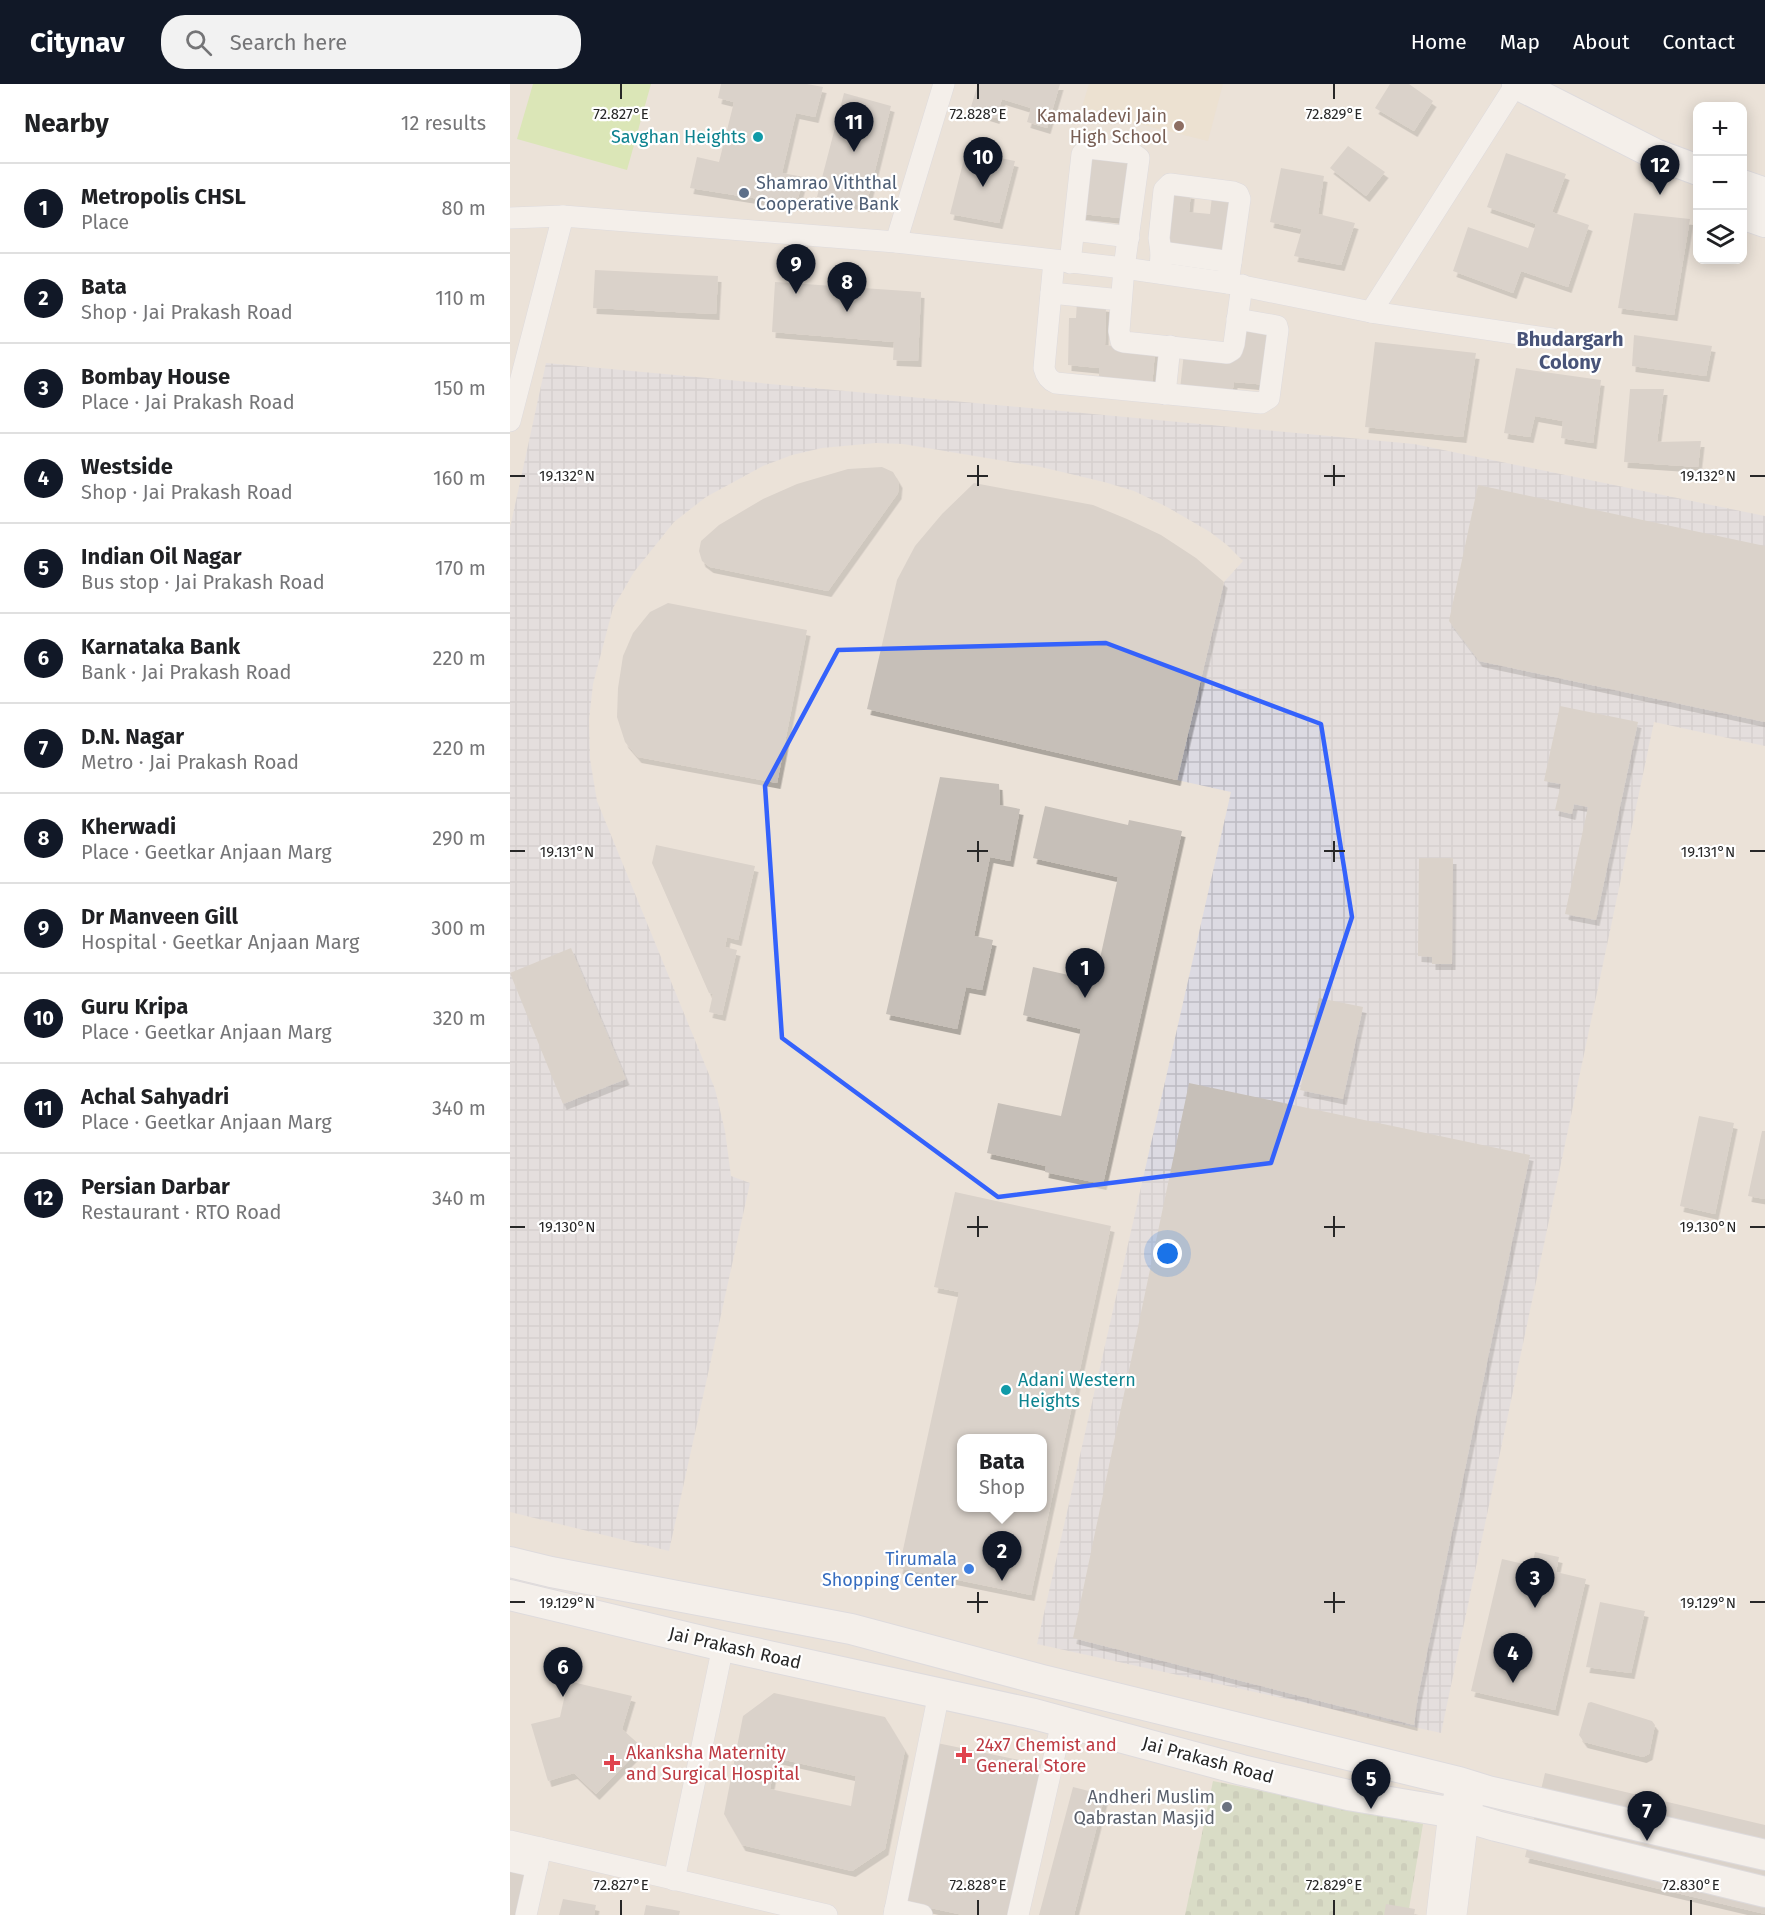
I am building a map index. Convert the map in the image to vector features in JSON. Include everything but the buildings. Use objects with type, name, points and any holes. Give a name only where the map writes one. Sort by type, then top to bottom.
[{"type":"main road","points":[[1516,84],[1655,154],[1693,168]]},
{"type":"main road","points":[[1655,154],[1693,184]]},
{"type":"main road","points":[[1747,186],[1765,193]]},
{"type":"main road","points":[[1747,215],[1765,222]]},
{"type":"main road","name":"Jai Prakash Road","points":[[510,1562],[551,1572],[851,1629],[1042,1680],[1468,1785],[1765,1855]]},
{"type":"main road","name":"Jai Prakash Road","points":[[510,1594],[723,1646],[1062,1722],[1242,1770],[1348,1795],[1459,1815],[1765,1892]]},
{"type":"street","points":[[896,242],[944,84]]},
{"type":"street","points":[[1371,312],[1516,84]]},
{"type":"street","points":[[1160,273],[1159,238],[1164,190],[1167,186],[1170,184],[1238,194],[1240,199],[1231,262],[1237,319],[1232,350],[1227,353],[1124,342],[1121,340],[1119,331],[1121,300],[1138,158],[1136,154],[1088,148],[1082,154],[1074,230],[1051,293],[1044,368],[1050,380],[1056,383],[1261,403],[1269,398],[1277,326],[1237,319]]},
{"type":"street","points":[[510,421],[563,216]]},
{"type":"street","points":[[510,218],[563,216],[896,242],[1124,268],[1235,284],[1371,312],[1552,339]]},
{"type":"street","points":[[1074,230],[1129,237]]},
{"type":"street","points":[[1161,252],[1231,262]]},
{"type":"street","points":[[1051,293],[1121,300]]},
{"type":"street","points":[[1165,393],[1170,346]]},
{"type":"street","points":[[674,1880],[723,1646]]},
{"type":"street","points":[[922,1915],[895,1912],[939,1693]]},
{"type":"street","points":[[1018,1915],[1062,1722]]},
{"type":"street","points":[[1437,1915],[1451,1873],[1459,1815],[1468,1785]]},
{"type":"street","points":[[510,1841],[539,1858]]},
{"type":"street","points":[[526,1915],[539,1858]]},
{"type":"street","points":[[510,1861],[539,1858],[674,1880],[820,1914]]},
{"type":"street","points":[[1451,1873],[1456,1915]]},
{"type":"highlighted area","points":[[1106,643],[1321,724],[1352,917],[1271,1163],[998,1197],[782,1038],[765,786],[838,650]]},
{"type":"shaded area","name":"Kamaladevi Jain High School","points":[[1089,84],[1223,84],[1208,141],[1081,110]]},
{"type":"shaded area","points":[[546,363],[1414,444],[1765,516],[1765,746],[1654,722],[1441,1733],[1037,1644],[1231,792],[1177,780],[1224,582],[1243,561],[1210,532],[1134,491],[1041,467],[903,444],[876,443],[822,448],[792,455],[763,466],[706,497],[674,522],[634,572],[613,608],[593,684],[589,720],[590,759],[597,801],[715,1089],[725,1131],[731,1176],[750,1183],[669,1551],[510,1512],[510,528]]},
{"type":"green space","points":[[533,84],[651,84],[627,170],[517,139]]},
{"type":"green space","points":[[1213,1781],[1423,1824],[1408,1915],[1185,1915]]},
{"type":"place","name":"Kamaladevi Jain High School","points":[[1179,126]]},
{"type":"place","name":"Savghan Heights","points":[[758,137]]},
{"type":"place","name":"Achal Sahyadri","points":[[854,152]]},
{"type":"place","name":"Guru Kripa","points":[[983,187]]},
{"type":"place","name":"Shamrao Viththal Cooperative Bank","points":[[744,193]]},
{"type":"place","name":"Persian Darbar","points":[[1660,195]]},
{"type":"place","name":"Dr Manveen Gill","points":[[796,294]]},
{"type":"place","name":"Kherwadi","points":[[847,312]]},
{"type":"place","name":"Metropolis CHSL","points":[[1085,998]]},
{"type":"place","name":"Adani Western Heights","points":[[1006,1390]]},
{"type":"place","name":"Tirumala Shopping Center","points":[[969,1569]]},
{"type":"place","name":"Bata","points":[[1002,1581]]},
{"type":"place","name":"Bombay House","points":[[1535,1608]]},
{"type":"place","name":"Westside","points":[[1513,1683]]},
{"type":"place","name":"Karnataka Bank","points":[[563,1697]]},
{"type":"place","name":"24x7 Chemist and General Store","points":[[964,1755]]},
{"type":"place","name":"Akanksha Maternity and Surgical Hospital","points":[[612,1763]]},
{"type":"place","name":"Andheri Muslim Qabrastan Masjid","points":[[1227,1807]]},
{"type":"place","name":"Indian Oil Nagar","points":[[1371,1809]]},
{"type":"place","name":"D.N. Nagar","points":[[1647,1841]]},
{"type":"district","name":"Bhudargarh Colony","points":[[1570,350]]}]
